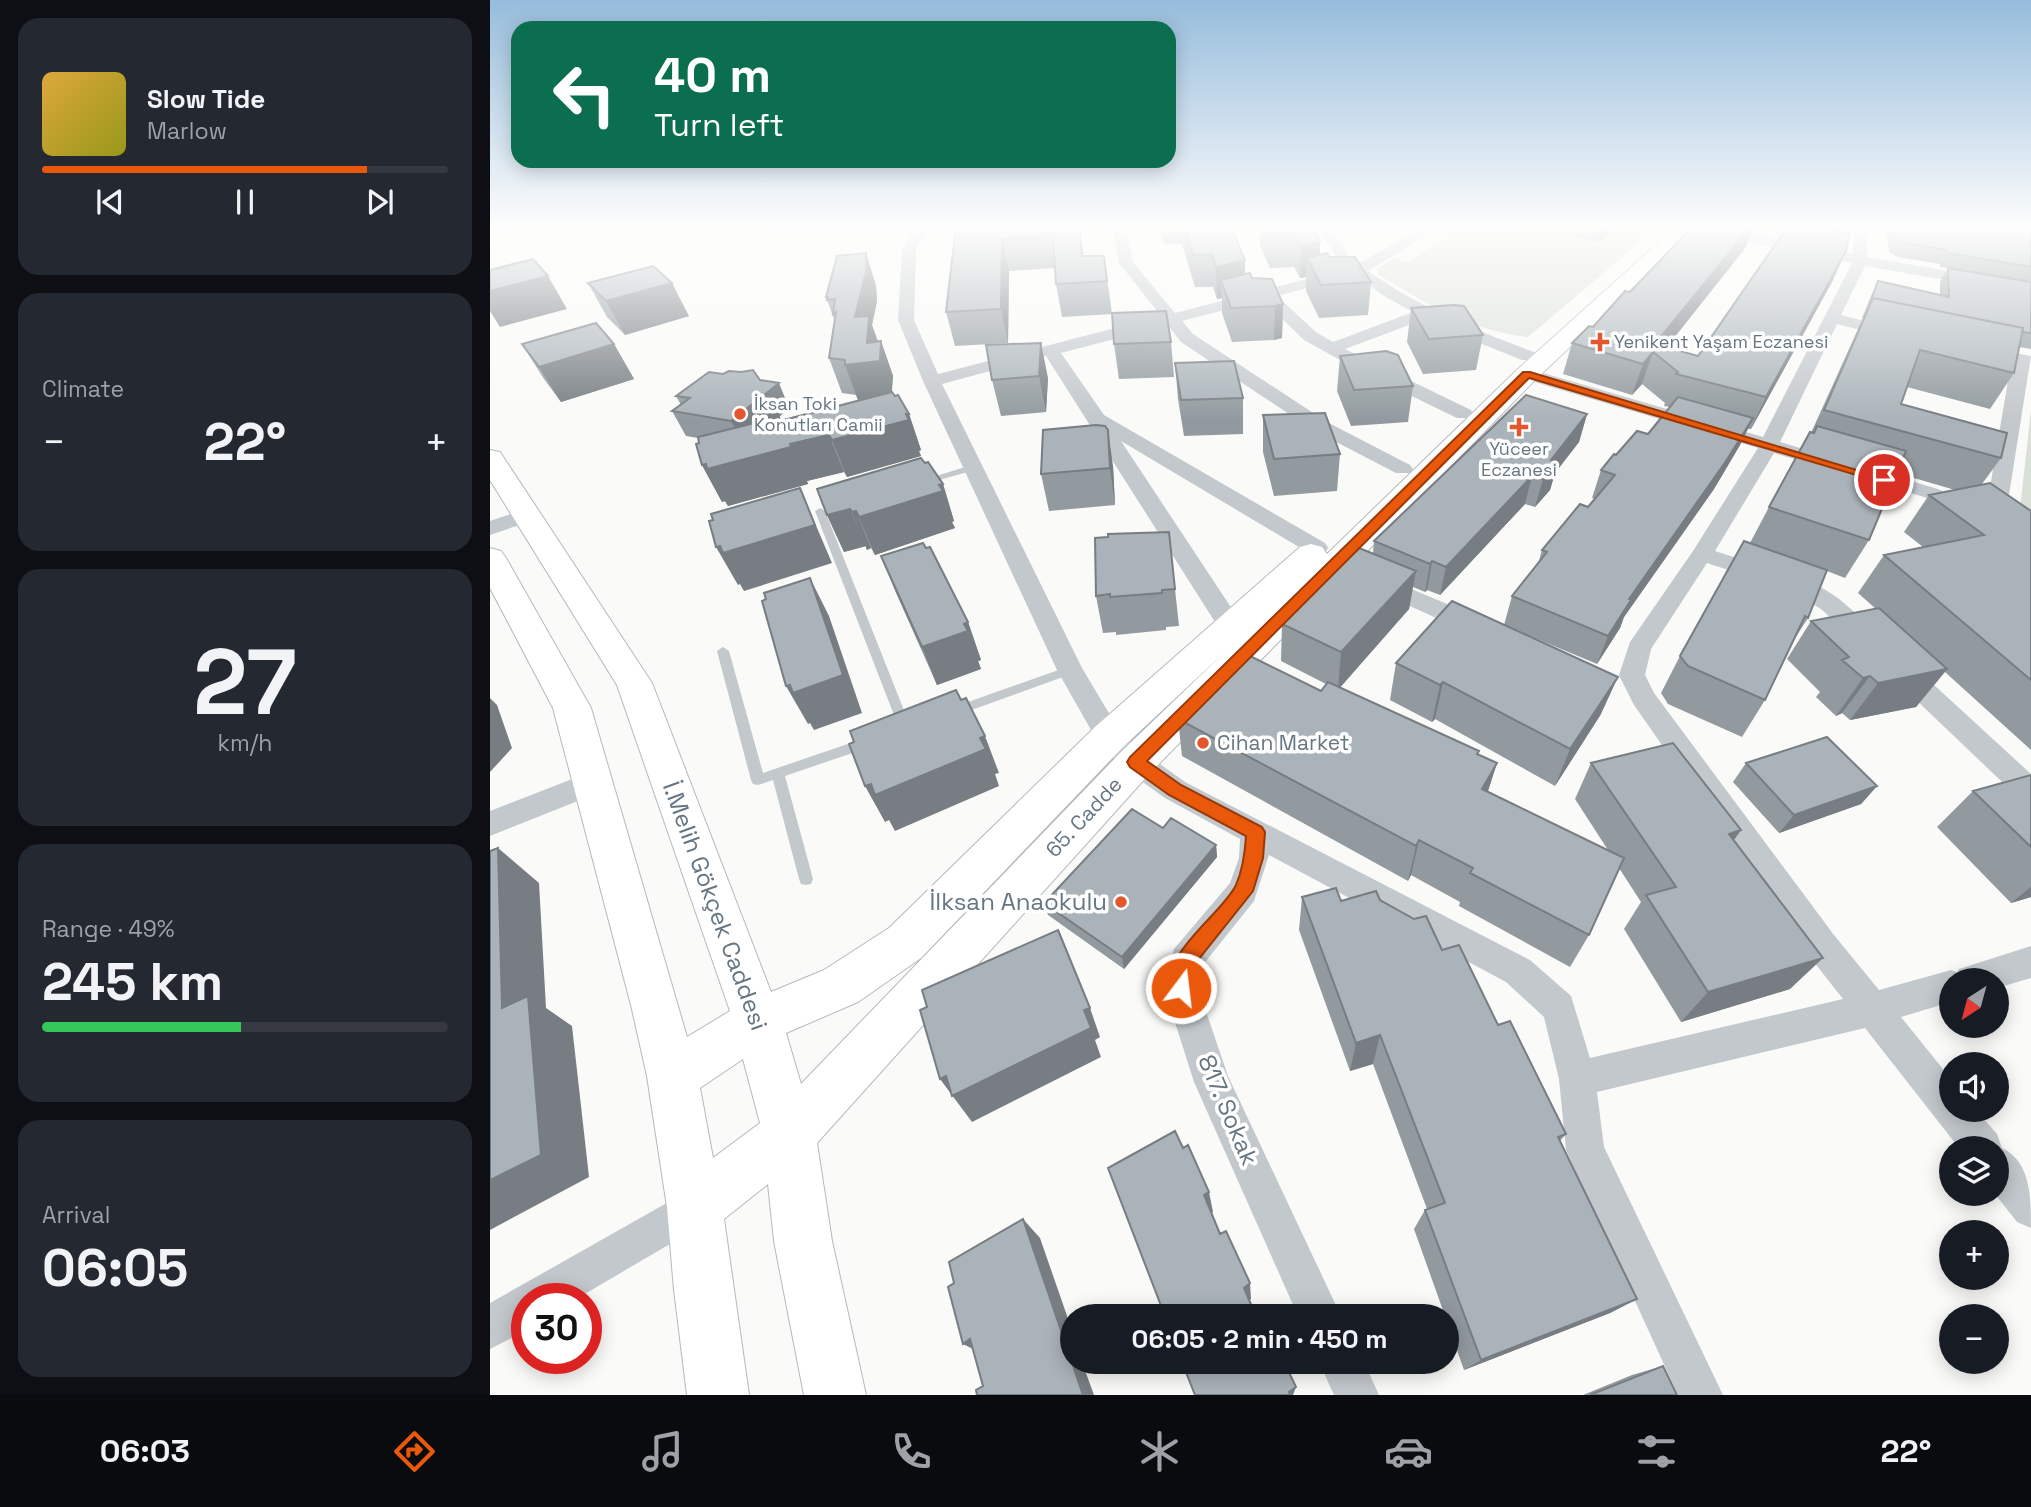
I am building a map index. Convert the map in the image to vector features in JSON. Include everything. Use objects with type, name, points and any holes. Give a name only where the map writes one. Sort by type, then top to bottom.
[{"type":"main road","name":"65. Cadde","points":[[672,1076],[758,1021],[841,986],[905,943],[1109,737],[1231,627],[1326,556],[1601,291]]},
{"type":"main road","name":"65. Cadde","points":[[695,1207],[789,1134],[1136,762],[1403,469],[1464,414],[1527,365],[1613,291]]},
{"type":"main road","name":"İ.Melih Gökçek Caddesi","points":[[490,458],[508,522],[634,683],[758,1021],[789,1134],[803,1241],[835,1395]]},
{"type":"main road","points":[[490,558],[572,708],[655,1004],[672,1076],[695,1207],[703,1290],[718,1395]]},
{"type":"street","points":[[907,291],[906,320],[932,381],[1070,670],[1109,737],[1136,762],[1175,790],[1518,971],[1559,1008],[1577,1079],[1585,1150],[1701,1395]]},
{"type":"street","points":[[1149,291],[1187,338],[1320,426],[1403,469]]},
{"type":"street","points":[[932,381],[1277,291]]},
{"type":"street","points":[[1386,291],[1527,365],[1768,447],[1931,493],[1980,514],[2001,527]]},
{"type":"street","points":[[1844,291],[1768,447],[1702,554],[1639,648],[1632,675],[1643,698],[1822,946],[1939,1093]]},
{"type":"street","points":[[1266,294],[1310,336],[1464,414]]},
{"type":"street","points":[[1332,348],[1426,313]]},
{"type":"street","points":[[1831,317],[1908,337]]},
{"type":"street","points":[[1050,349],[1231,627]]},
{"type":"street","points":[[1970,350],[2026,361],[1998,501],[1980,514]]},
{"type":"street","points":[[1097,419],[1326,556],[1502,637]]},
{"type":"street","points":[[1702,554],[1808,590],[1830,604],[2031,792]]},
{"type":"street","points":[[1604,681],[1643,698]]},
{"type":"street","points":[[490,824],[593,783]]},
{"type":"street","name":"817. Sokak","points":[[1255,832],[1254,858],[1243,891],[1186,960],[1181,988],[1212,1082],[1314,1304]]},
{"type":"street","points":[[2009,969],[2031,962]]},
{"type":"street","points":[[1577,1079],[1873,1009],[1939,990]]},
{"type":"street","points":[[1962,1122],[1973,1136]]},
{"type":"street","points":[[2009,1180],[2031,1208]]},
{"type":"street","points":[[565,1283],[695,1207]]},
{"type":"street","points":[[490,1328],[511,1316]]},
{"type":"street","points":[[1347,1374],[1357,1395]]},
{"type":"lane","points":[[917,484],[975,467]]},
{"type":"lane","points":[[723,651],[758,780],[898,731],[820,511]]},
{"type":"lane","points":[[942,715],[1070,670]]},
{"type":"lane","points":[[778,773],[806,879]]},
{"type":"shaded area","points":[[1406,291],[1582,291],[1528,337],[1488,329],[1450,315]]},
{"type":"shaded area","points":[[2031,410],[2031,536],[2018,527]]},
{"type":"building","points":[[596,291],[642,291],[606,301]]},
{"type":"building","points":[[828,291],[861,291],[855,317],[869,316],[867,343],[881,341],[880,361],[845,365],[845,360],[829,358],[836,312],[833,314],[835,299],[827,300]]},
{"type":"building","points":[[948,291],[1001,291],[1001,309],[946,312]]},
{"type":"building","points":[[1225,291],[1277,291],[1283,304],[1275,306],[1231,308]]},
{"type":"building","points":[[1625,291],[1698,291],[1655,344],[1698,356],[1743,291],[1824,291],[1766,397],[1676,374],[1678,372],[1653,352],[1643,364],[1572,343],[1589,326],[1593,327]]},
{"type":"building","points":[[1874,291],[1923,291],[1949,297],[1949,291],[2031,291],[2031,333],[2023,332],[2023,328],[1873,298],[1870,303]]},
{"type":"building","points":[[1873,298],[2023,328],[2014,373],[1920,350],[1901,404],[2007,433],[2001,458],[1824,410]]},
{"type":"building","points":[[1464,306],[1483,335],[1429,339],[1411,308]]},
{"type":"building","points":[[1166,311],[1171,342],[1114,344],[1112,313]]},
{"type":"building","points":[[596,323],[614,344],[539,367],[522,344]]},
{"type":"building","points":[[1041,343],[1039,376],[992,380],[986,345]]},
{"type":"building","points":[[1386,351],[1398,355],[1413,386],[1354,390],[1340,356]]},
{"type":"building","points":[[1234,361],[1243,398],[1181,400],[1175,363]]},
{"type":"building","points":[[753,370],[760,380],[779,383],[731,421],[672,411],[690,398],[676,396],[709,372],[723,374],[729,371]]},
{"type":"building","points":[[892,392],[895,396],[898,395],[909,414],[906,414],[909,420],[832,440],[829,435],[790,444],[791,447],[707,469],[706,464],[702,465],[696,444],[699,443],[698,437],[779,417],[780,421]]},
{"type":"building","points":[[1526,395],[1587,414],[1551,460],[1558,463],[1543,479],[1532,476],[1446,567],[1432,561],[1430,564],[1374,541]]},
{"type":"building","points":[[1678,397],[1753,418],[1629,599],[1631,600],[1608,636],[1512,596],[1547,552],[1542,550],[1580,504],[1588,507],[1615,475],[1601,470],[1614,454],[1616,455],[1637,431],[1648,434]]},
{"type":"building","points":[[1325,413],[1340,454],[1274,459],[1263,415]]},
{"type":"building","points":[[1105,426],[1108,430],[1110,468],[1041,474],[1043,430]]},
{"type":"building","points":[[1817,426],[1906,451],[1869,540],[1769,507],[1810,432],[1814,433]]},
{"type":"building","points":[[921,458],[925,463],[928,462],[943,484],[939,485],[943,491],[859,517],[856,511],[852,512],[850,509],[827,515],[817,489]]},
{"type":"building","points":[[1990,483],[2031,511],[2031,680],[1884,555],[1984,535],[1929,495]]},
{"type":"building","points":[[800,488],[815,525],[723,553],[720,546],[716,547],[709,521],[713,520],[711,514]]},
{"type":"building","points":[[1169,532],[1175,589],[1162,590],[1162,593],[1096,596],[1095,538],[1108,537],[1108,534]]},
{"type":"building","points":[[1744,541],[1827,570],[1808,618],[1805,616],[1765,700],[1688,666],[1680,656]]},
{"type":"building","points":[[923,543],[926,548],[930,547],[968,622],[964,624],[968,631],[922,647],[881,556]]},
{"type":"building","points":[[1359,548],[1416,571],[1341,652],[1282,624]]},
{"type":"building","points":[[810,578],[843,675],[793,693],[790,685],[786,686],[762,601],[766,599],[764,593]]},
{"type":"building","points":[[1452,601],[1618,677],[1570,749],[1443,682],[1440,685],[1396,663]]},
{"type":"building","points":[[1879,608],[1947,669],[1878,683],[1870,676],[1863,678],[1842,660],[1849,657],[1811,621]]},
{"type":"building","points":[[1244,653],[1321,691],[1328,682],[1479,751],[1477,754],[1497,763],[1482,789],[1624,858],[1589,935],[1470,873],[1473,868],[1419,840],[1416,846],[1178,719]]},
{"type":"building","points":[[956,690],[961,700],[966,698],[985,736],[980,738],[986,749],[875,795],[871,784],[865,786],[849,744],[854,742],[850,731]]},
{"type":"building","points":[[1827,737],[1877,786],[1794,815],[1746,763]]},
{"type":"building","points":[[1673,743],[1741,830],[1729,834],[1823,958],[1708,992],[1646,895],[1676,887],[1591,763]]},
{"type":"building","points":[[2031,775],[2031,847],[1973,791]]},
{"type":"building","points":[[1132,809],[1163,828],[1171,818],[1216,845],[1122,957],[1044,903]]},
{"type":"building","points":[[498,848],[502,1008],[528,996],[541,1155],[490,1180],[490,851]]},
{"type":"building","points":[[1336,888],[1341,901],[1376,891],[1380,900],[1414,919],[1426,916],[1442,950],[1459,945],[1498,1025],[1510,1021],[1566,1134],[1558,1137],[1637,1299],[1481,1360],[1425,1210],[1445,1203],[1380,1035],[1356,1043],[1302,897]]},
{"type":"building","points":[[1058,930],[1090,1008],[1084,1010],[1091,1028],[952,1096],[946,1076],[940,1079],[920,1010],[927,1007],[922,990]]},
{"type":"building","points":[[1175,1131],[1183,1148],[1188,1145],[1209,1192],[1204,1195],[1220,1234],[1226,1231],[1250,1283],[1244,1288],[1251,1304],[1160,1304],[1108,1168]]},
{"type":"building","points":[[1023,1219],[1060,1328],[1060,1374],[1076,1374],[1083,1395],[977,1395],[976,1390],[983,1386],[970,1339],[963,1344],[948,1287],[954,1283],[949,1262]]},
{"type":"building","points":[[1663,1366],[1677,1395],[1590,1395]]},
{"type":"building","points":[[1187,1374],[1290,1374],[1296,1387],[1289,1392],[1290,1395],[1195,1395]]},
{"type":"place","name":"Yenikent Yaşam Eczanesi","points":[[1600,342]]},
{"type":"place","name":"İksan Toki Konutları Camii","points":[[740,414]]},
{"type":"place","name":"Yüceer Eczanesi","points":[[1519,427]]},
{"type":"place","name":"Cihan Market","points":[[1203,743]]},
{"type":"place","name":"İlksan Anaokulu","points":[[1121,902]]},
{"type":"route","points":[[1181,988],[1186,960],[1243,891],[1254,858],[1255,832],[1175,790],[1136,762],[1527,374],[1884,480]]}]
